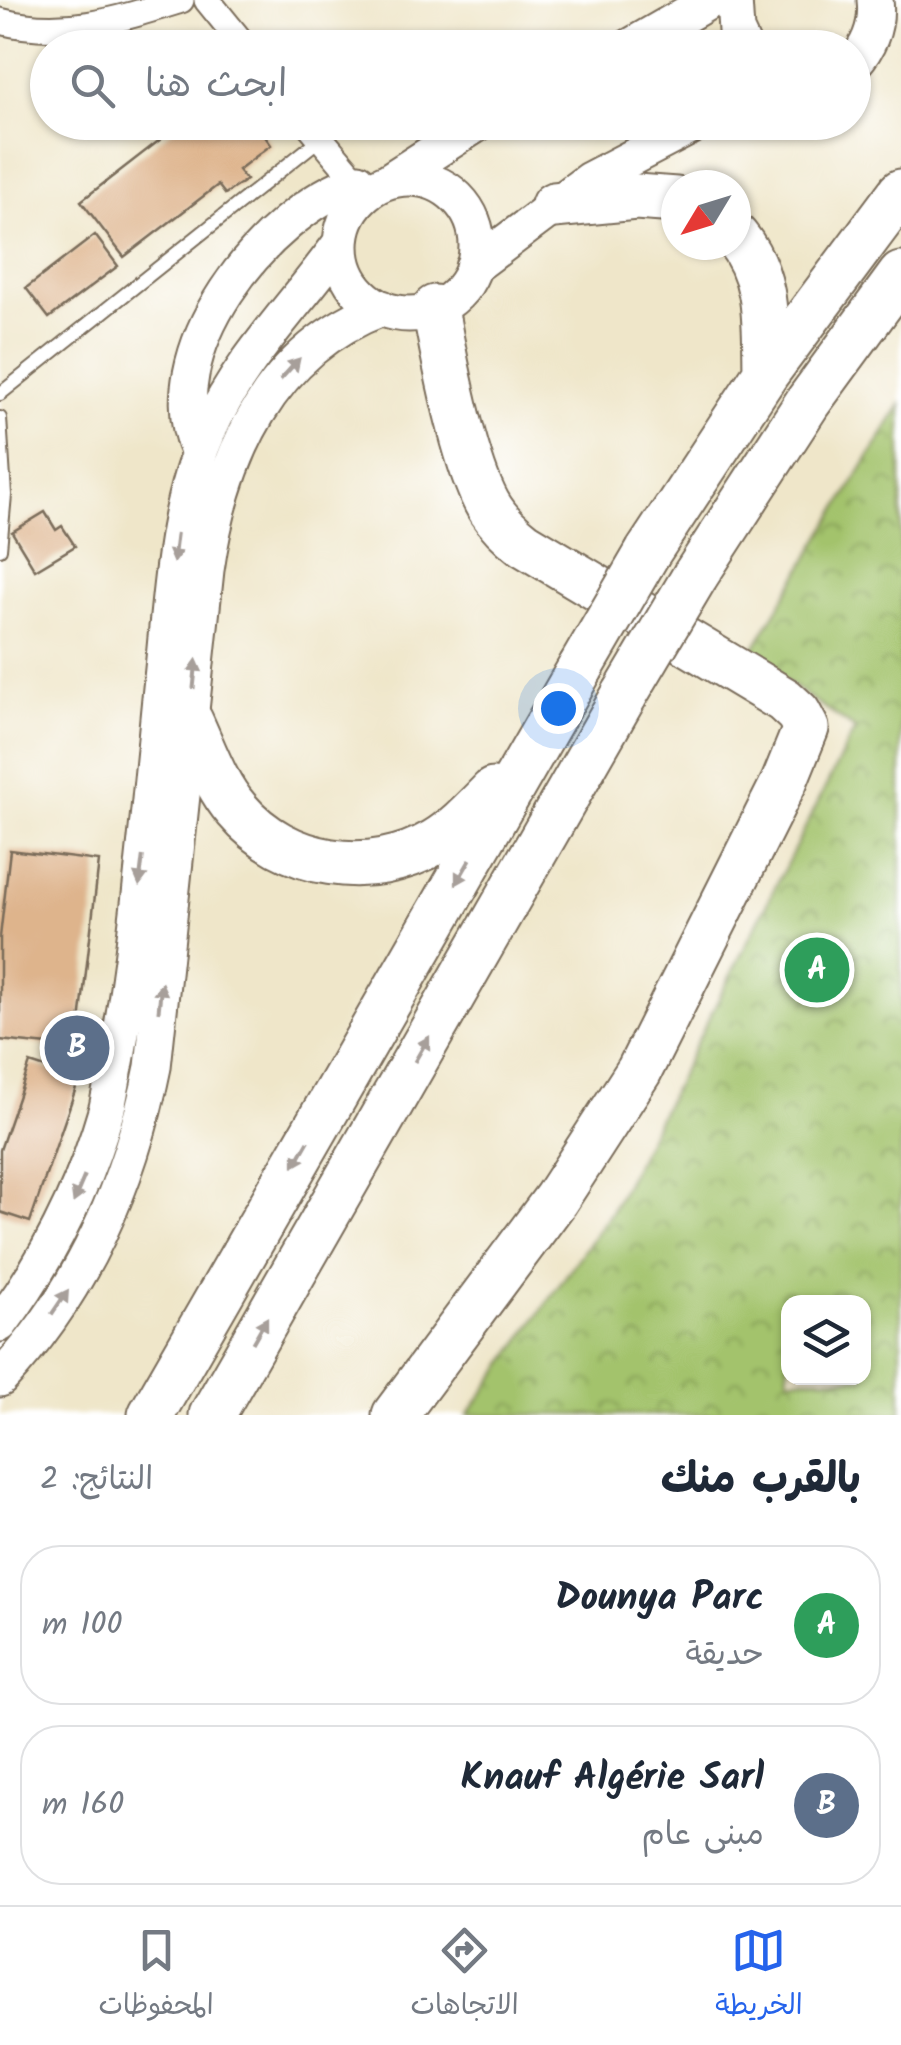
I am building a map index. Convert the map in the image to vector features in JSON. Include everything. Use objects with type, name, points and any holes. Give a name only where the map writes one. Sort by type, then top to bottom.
[{"type":"highway","points":[[152,1415],[648,552],[766,373],[901,192]]},
{"type":"highway","points":[[554,206],[636,197],[661,199]]},
{"type":"highway","points":[[751,259],[763,293],[766,373]]},
{"type":"highway","points":[[212,1415],[695,576],[808,402],[901,275]]},
{"type":"highway","points":[[395,1415],[556,1200],[613,1115],[686,982],[784,782],[806,728],[784,700],[524,544],[507,530],[479,485],[435,308]]},
{"type":"highway","points":[[190,721],[213,774],[245,818],[289,850],[342,864],[395,859],[435,842],[469,815],[533,750]]},
{"type":"main road","points":[[659,30],[711,0]]},
{"type":"main road","points":[[734,0],[736,30]]},
{"type":"main road","points":[[871,34],[883,8]]},
{"type":"main road","points":[[0,1324],[33,1278],[67,1218],[107,1108],[142,865],[175,542],[199,454],[237,376],[340,244],[348,214],[371,184],[448,140]]},
{"type":"main road","points":[[340,244],[348,276],[368,300],[382,308],[412,314],[435,308],[456,295],[473,268],[554,206],[627,158],[664,140]]},
{"type":"main road","points":[[199,454],[191,436],[187,395],[190,374],[215,310],[246,264],[288,223],[328,193],[406,177],[438,184],[463,205],[476,235],[473,268]]},
{"type":"main road","points":[[0,1378],[52,1313],[83,1264],[109,1213],[135,1142],[152,1067],[211,538],[228,476],[240,446],[280,379],[342,325],[382,308]]},
{"type":"street","points":[[0,21],[39,28],[89,27],[181,0]]},
{"type":"street","points":[[207,0],[231,30]]},
{"type":"street","points":[[323,140],[371,184]]},
{"type":"lane","points":[[0,394],[302,140]]},
{"type":"lane","points":[[0,418],[5,495],[0,549]]},
{"type":"green space","points":[[901,404],[901,1415],[468,1415],[611,1212],[855,729],[749,656]]},
{"type":"building","points":[[160,140],[268,140],[271,145],[238,170],[246,180],[225,194],[218,185],[124,257],[81,201]]},
{"type":"building","points":[[95,235],[118,266],[49,318],[26,288]]},
{"type":"building","points":[[45,512],[56,530],[62,526],[75,546],[35,570],[12,532]]},
{"type":"building","points":[[10,850],[99,861],[77,1048],[0,1040],[0,937]]},
{"type":"building","points":[[30,1063],[79,1079],[30,1222],[0,1212],[0,1150]]},
{"type":"place","name":"Dounya Parc","points":[[817,970]]},
{"type":"place","name":"Knauf Algérie Sarl","points":[[77,1048]]}]
